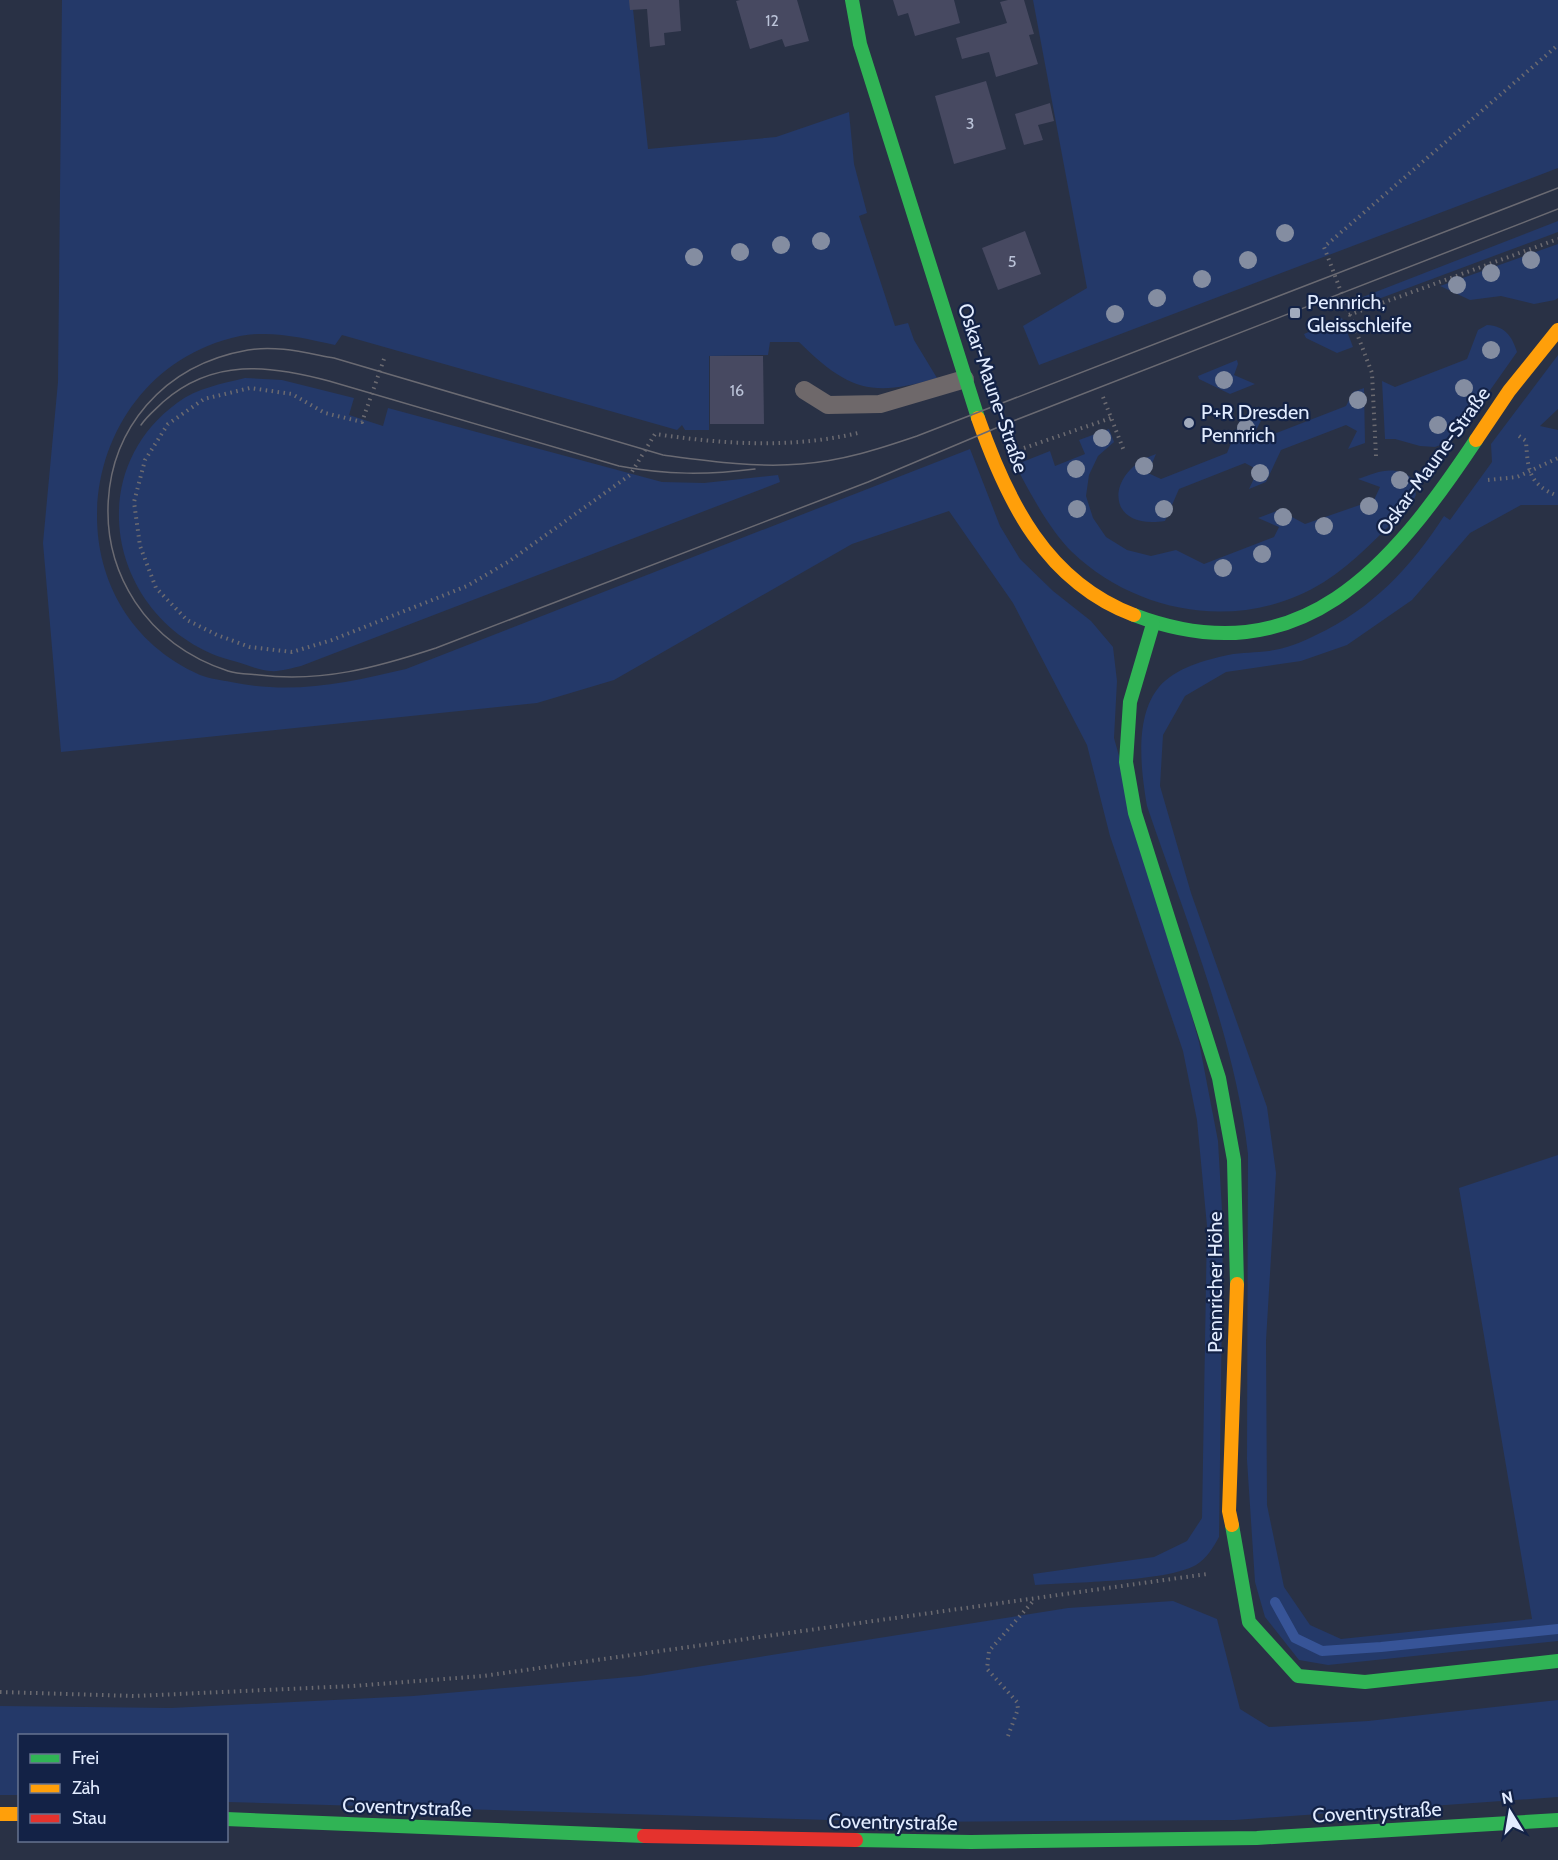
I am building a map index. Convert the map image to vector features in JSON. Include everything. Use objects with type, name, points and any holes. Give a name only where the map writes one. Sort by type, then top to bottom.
[{"type":"main road","name":"Oskar-Maune-Straße","points":[[852,0],[860,45],[965,379],[991,454],[1019,514],[1052,560],[1095,596],[1153,624],[1220,634],[1272,628],[1317,610],[1366,577],[1411,531],[1512,386],[1558,330]]},
{"type":"main road","name":"Pennricher Höhe","points":[[1153,624],[1130,702],[1126,762],[1135,813],[1219,1078],[1234,1161],[1238,1256],[1229,1511],[1249,1622],[1298,1676],[1365,1682],[1558,1661]]},
{"type":"main road","points":[[0,1814],[18,1814]]},
{"type":"main road","name":"Coventrystraße","points":[[228,1819],[662,1837],[959,1842],[1257,1838],[1558,1820]]},
{"type":"lane","points":[[804,390],[828,405],[880,404],[965,379]]},
{"type":"path","points":[[1376,456],[1372,373],[1324,247],[1558,45]]},
{"type":"path","points":[[1349,315],[1558,239]]},
{"type":"path","points":[[384,359],[362,422],[325,413],[292,394],[250,388],[204,399],[168,424],[145,460],[134,502],[140,546],[156,588],[187,620],[217,635],[250,647],[292,652],[332,640],[467,586],[508,562],[630,475],[655,434],[719,443],[772,444],[832,439],[863,431]]},
{"type":"path","points":[[1103,397],[1124,451]]},
{"type":"path","points":[[1492,415],[1526,441],[1528,472],[1545,490],[1558,495]]},
{"type":"path","points":[[1018,450],[1111,418]]},
{"type":"path","points":[[1457,467],[1487,481],[1517,477],[1558,458]]},
{"type":"path","points":[[0,1692],[135,1695],[352,1686],[483,1676],[1239,1570]]},
{"type":"path","points":[[1008,1736],[1018,1709],[1017,1701],[987,1669],[989,1651],[1036,1598]]},
{"type":"shaded area","points":[[62,0],[632,0],[648,149],[776,137],[849,112],[854,164],[867,213],[859,216],[895,326],[908,323],[914,340],[937,378],[894,388],[862,386],[832,371],[799,342],[770,342],[768,355],[709,356],[709,430],[685,430],[682,425],[677,430],[342,335],[335,345],[276,334],[240,336],[184,358],[142,394],[113,440],[98,492],[99,546],[116,597],[150,642],[200,675],[254,686],[319,686],[406,669],[970,449],[1000,526],[1020,559],[1053,591],[1091,621],[1113,647],[1117,681],[1114,738],[1199,1042],[1218,1141],[1223,1228],[1219,1537],[1196,1565],[1182,1571],[1142,1578],[1035,1585],[1033,1574],[1154,1557],[1187,1541],[1202,1518],[1207,1226],[1197,1120],[1183,1051],[1110,836],[1087,745],[1013,603],[949,511],[852,544],[614,680],[537,703],[61,752],[43,543],[58,382]]},
{"type":"shaded area","points":[[1033,0],[1558,0],[1558,168],[1039,365],[1023,326],[1087,288]]},
{"type":"shaded area","points":[[1558,221],[1558,232],[1357,307],[1355,300]]},
{"type":"shaded area","points":[[1558,244],[1558,298],[1555,300],[1534,304],[1501,296],[1470,300],[1440,286]]},
{"type":"shaded area","points":[[1342,318],[1353,347],[1337,353],[1306,338],[1304,334]]},
{"type":"shaded area","points":[[1487,325],[1499,327],[1507,333],[1517,352],[1462,430],[1451,441],[1435,447],[1385,439],[1382,381],[1395,387],[1467,359],[1478,330]]},
{"type":"shaded area","points":[[1558,355],[1558,409],[1540,426],[1558,430],[1558,505],[1521,505],[1470,533],[1412,600],[1347,645],[1301,661],[1226,672],[1185,696],[1163,735],[1160,786],[1191,893],[1267,1107],[1276,1173],[1266,1341],[1267,1505],[1284,1587],[1310,1625],[1341,1639],[1532,1619],[1459,1188],[1558,1155],[1558,1641],[1328,1665],[1299,1660],[1265,1617],[1255,1582],[1247,1460],[1248,1154],[1232,1066],[1220,1022],[1147,806],[1141,745],[1146,713],[1159,687],[1182,670],[1210,659],[1275,650],[1305,640],[1355,613],[1389,585],[1418,552],[1444,516],[1450,520],[1492,462],[1491,444]]},
{"type":"shaded area","points":[[1237,360],[1234,375],[1255,384],[1230,394],[1199,379],[1198,376]]},
{"type":"shaded area","points":[[245,378],[282,380],[354,398],[349,415],[383,426],[388,408],[662,482],[704,483],[778,475],[780,482],[301,666],[277,671],[265,670],[230,660],[191,643],[159,616],[136,584],[122,547],[119,508],[127,470],[146,434],[185,398],[210,387]]},
{"type":"shaded area","points":[[1364,388],[1365,443],[1348,449],[1357,431],[1346,425],[1281,450],[1266,482],[1249,489],[1258,470],[1245,463],[1179,489],[1165,521],[1145,522],[1131,517],[1122,509],[1118,498],[1120,485],[1127,473],[1139,462],[1156,454],[1148,473],[1161,479],[1227,453],[1240,421],[1258,414],[1263,417],[1255,432],[1266,437],[1346,406],[1353,392]]},
{"type":"shaded area","points":[[1109,429],[1114,442],[1098,456],[1089,475],[1086,496],[1093,518],[1106,537],[1127,550],[1151,556],[1176,550],[1204,564],[1274,537],[1279,527],[1258,518],[1279,510],[1305,524],[1374,500],[1380,487],[1358,479],[1379,472],[1393,471],[1406,474],[1413,479],[1416,495],[1412,503],[1348,565],[1324,582],[1293,598],[1260,607],[1227,611],[1193,610],[1160,603],[1128,591],[1099,574],[1072,552],[1048,522],[1015,465],[1050,451],[1055,466],[1085,454],[1079,440]]},
{"type":"shaded area","points":[[1173,1601],[1217,1619],[1240,1709],[1269,1727],[1368,1721],[1558,1700],[1558,1797],[1235,1820],[897,1822],[228,1802],[228,1734],[18,1734],[18,1795],[0,1795],[0,1706],[171,1708],[413,1696],[640,1676],[1068,1608]]},
{"type":"building","points":[[629,0],[679,0],[681,31],[664,33],[665,45],[650,47],[647,9],[630,10]]},
{"type":"building","points":[[797,0],[809,41],[785,47],[782,39],[750,49],[736,1]]},
{"type":"building","points":[[893,0],[954,0],[960,23],[915,36],[908,13],[898,16]]},
{"type":"building","points":[[1024,0],[1034,34],[1029,35],[1038,64],[996,77],[989,52],[962,59],[956,38],[1007,23],[1000,2]]},
{"type":"building","points":[[986,81],[1006,149],[954,164],[935,96]]},
{"type":"building","points":[[1050,103],[1054,121],[1038,125],[1043,140],[1024,145],[1015,114]]},
{"type":"building","points":[[1025,231],[1041,274],[998,290],[982,248]]},
{"type":"building","points":[[710,356],[763,356],[764,424],[710,424]]},
{"type":"waterway","points":[[1275,1602],[1295,1638],[1322,1651],[1558,1629]]},
{"type":"tram line","points":[[1558,188],[917,436],[860,454],[816,462],[784,465],[749,464],[663,455],[334,358],[281,349],[248,350],[189,370],[146,405],[119,450],[108,501],[113,553],[135,602],[173,642],[228,671],[305,677],[371,667],[436,648],[868,482],[1008,423],[1558,209]]},
{"type":"tram line","points":[[141,425],[163,402],[182,388],[202,378],[242,369],[263,369],[285,371],[329,381],[619,466],[687,473],[755,469]]},
{"type":"traffic: fast","points":[[852,0],[860,44],[978,418]]},
{"type":"traffic: fast","points":[[1134,615],[1193,631],[1246,632],[1293,621],[1336,598],[1375,567],[1411,529],[1476,440]]},
{"type":"traffic: fast","points":[[1153,624],[1130,702],[1126,762],[1135,813],[1219,1078],[1234,1160],[1237,1284]]},
{"type":"traffic: fast","points":[[1232,1525],[1249,1622],[1298,1676],[1365,1682],[1558,1661]]},
{"type":"traffic: fast","points":[[228,1819],[644,1836]]},
{"type":"traffic: fast","points":[[856,1840],[971,1842],[1257,1838],[1558,1820]]},
{"type":"traffic: slow","points":[[1476,440],[1509,391],[1558,330]]},
{"type":"traffic: slow","points":[[978,418],[1002,479],[1034,535],[1054,560],[1077,582],[1103,600],[1134,615]]},
{"type":"traffic: slow","points":[[1232,1525],[1229,1511],[1237,1284]]},
{"type":"traffic: slow","points":[[0,1814],[18,1814]]},
{"type":"traffic: jam","points":[[644,1836],[856,1840]]},
{"type":"place","name":"Pennrich, Gleisschleife","points":[[1295,313]]},
{"type":"place","name":"P+R Dresden Pennrich","points":[[1189,423]]}]
